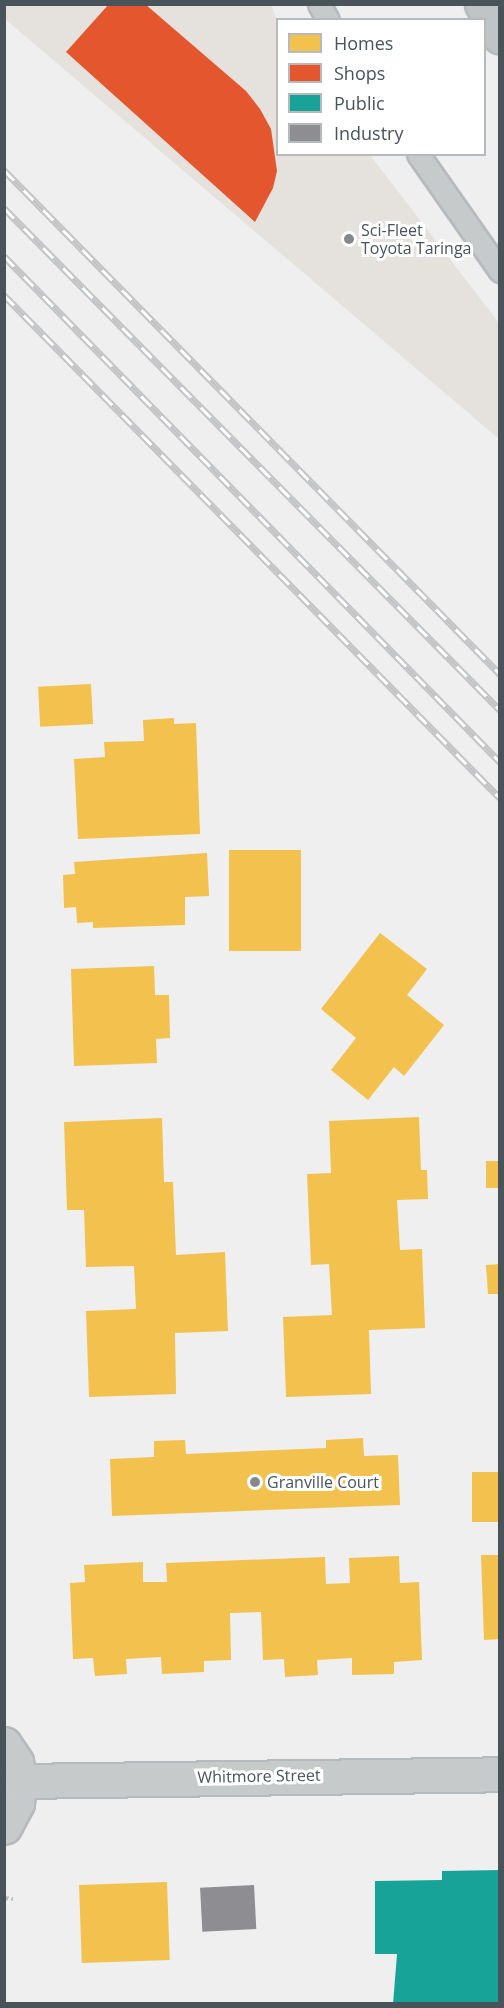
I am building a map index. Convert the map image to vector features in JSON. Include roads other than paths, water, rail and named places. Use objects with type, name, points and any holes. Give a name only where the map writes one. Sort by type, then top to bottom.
[{"type":"highway","points":[[482,4],[500,36]]},
{"type":"street","points":[[4,1744],[16,1762],[19,1781],[17,1803],[4,1827]]},
{"type":"street","name":"Whitmore Street","points":[[19,1781],[500,1774]]},
{"type":"lane","points":[[319,4],[327,18]]},
{"type":"lane","points":[[419,156],[500,272]]},
{"type":"railway","points":[[4,170],[500,674]]},
{"type":"railway","points":[[4,208],[500,710]]},
{"type":"railway","points":[[4,256],[500,762]]},
{"type":"railway","points":[[4,295],[500,798]]},
{"type":"place","name":"Sci-Fleet Toyota Taringa","points":[[349,239]]},
{"type":"place","name":"Granville Court","points":[[255,1482]]}]
